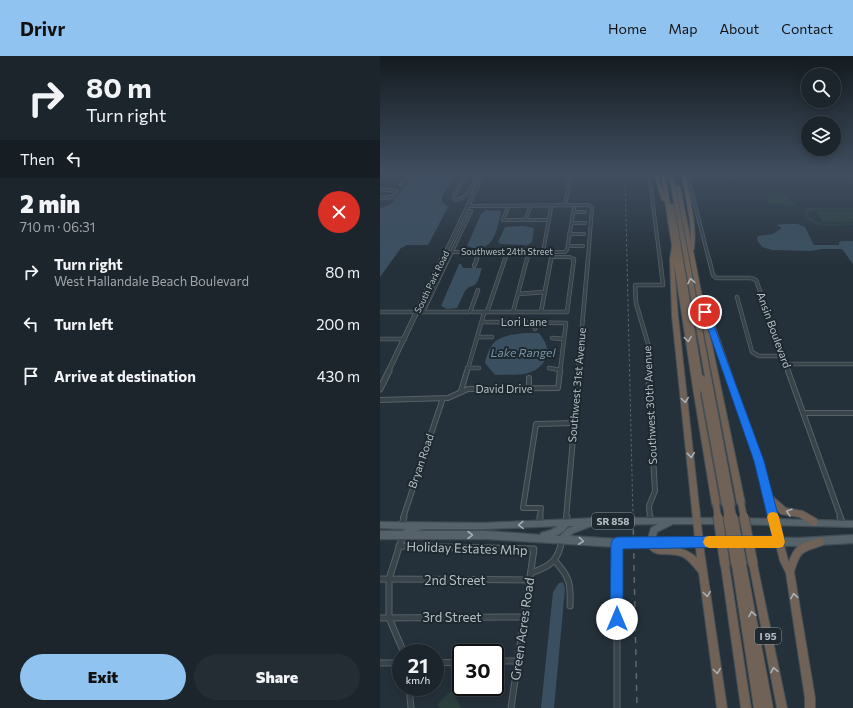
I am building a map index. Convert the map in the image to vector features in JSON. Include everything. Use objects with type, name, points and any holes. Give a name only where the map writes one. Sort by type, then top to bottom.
[{"type":"highway","points":[[667,204],[669,211]]},
{"type":"highway","points":[[668,204],[697,394],[716,504],[746,708]]},
{"type":"highway","points":[[672,204],[700,380],[697,394]]},
{"type":"highway","points":[[677,204],[700,333],[728,505]]},
{"type":"highway","name":"I 95","points":[[681,204],[782,708]]},
{"type":"highway","points":[[689,204],[693,242],[691,252]]},
{"type":"highway","points":[[674,246],[672,259],[675,316],[700,542],[722,708]]},
{"type":"highway","points":[[701,302],[710,322],[753,444],[785,564],[790,572]]},
{"type":"highway","points":[[690,313],[768,708]]},
{"type":"highway","points":[[700,333],[715,403],[726,434]]},
{"type":"highway","points":[[768,497],[784,511],[800,514],[814,522]]},
{"type":"highway","points":[[810,708],[810,698],[790,572],[792,559],[799,550],[804,546],[820,542]]},
{"type":"highway","points":[[650,543],[657,550],[681,551],[690,555],[704,572]]},
{"type":"highway","points":[[739,565],[758,708]]},
{"type":"main road","name":"SR 858","points":[[380,525],[540,524],[650,520],[774,521],[853,524]]},
{"type":"main road","points":[[650,543],[654,530],[673,520]]},
{"type":"main road","points":[[562,539],[567,533],[577,528],[599,521]]},
{"type":"main road","points":[[534,538],[556,532],[566,523]]},
{"type":"main road","points":[[403,535],[410,530],[430,525]]},
{"type":"main road","name":"SR 858","points":[[380,535],[487,535],[617,543],[820,542],[853,539]]},
{"type":"street","name":"Southwest 30th Avenue","points":[[650,520],[649,506],[655,491],[648,372],[649,347],[636,303],[635,285],[662,285],[653,204]]},
{"type":"street","name":"Ansin Boulevard","points":[[695,204],[713,275],[716,278],[752,278],[756,280],[843,524]]},
{"type":"street","points":[[468,206],[565,205]]},
{"type":"street","name":"Southwest 31st Avenue","points":[[565,205],[591,205],[589,246],[573,424],[566,523]]},
{"type":"street","name":"South Park Road","points":[[380,389],[468,206]]},
{"type":"street","points":[[508,207],[503,220],[549,220]]},
{"type":"street","points":[[525,220],[530,208]]},
{"type":"street","points":[[543,252],[551,208]]},
{"type":"street","points":[[574,208],[568,246],[583,246]]},
{"type":"street","points":[[424,312],[471,211],[466,211]]},
{"type":"street","points":[[573,212],[585,212]]},
{"type":"street","points":[[572,223],[585,223]]},
{"type":"street","points":[[570,234],[584,234]]},
{"type":"street","name":"Southwest 24th Street","points":[[446,252],[543,252],[553,255],[567,251],[568,246]]},
{"type":"street","points":[[474,266],[479,253]]},
{"type":"street","points":[[461,391],[482,322],[507,253]]},
{"type":"street","points":[[513,312],[529,253]]},
{"type":"street","points":[[380,312],[486,313],[567,312],[574,260],[570,257],[553,255],[541,312]]},
{"type":"street","points":[[472,312],[478,290]]},
{"type":"street","points":[[518,294],[545,292]]},
{"type":"street","points":[[738,297],[752,352],[759,356],[784,356]]},
{"type":"street","name":"Lori Lane","points":[[482,322],[566,323],[564,339]]},
{"type":"street","points":[[535,329],[536,322]]},
{"type":"street","points":[[477,337],[492,337]]},
{"type":"street","points":[[549,368],[560,370],[564,339],[552,338]]},
{"type":"street","points":[[380,339],[405,339]]},
{"type":"street","points":[[787,364],[853,364]]},
{"type":"street","points":[[467,368],[479,368]]},
{"type":"street","name":"David Drive","points":[[380,400],[453,397],[461,391],[468,389],[558,388],[560,370]]},
{"type":"street","points":[[529,378],[529,389]]},
{"type":"street","name":"Bryan Road","points":[[402,525],[405,510],[442,398]]},
{"type":"street","points":[[804,413],[853,413]]},
{"type":"street","points":[[540,524],[541,508],[523,508],[536,424],[573,424]]},
{"type":"street","points":[[400,644],[389,618],[390,579],[403,535]]},
{"type":"street","points":[[531,573],[546,568],[555,561],[560,554],[562,539]]},
{"type":"street","points":[[617,543],[617,708]]},
{"type":"street","name":"Holiday Estates Mhp","points":[[399,546],[534,549]]},
{"type":"street","name":"Green Acres Road","points":[[511,708],[534,549]]},
{"type":"street","points":[[555,561],[567,573],[571,584],[570,606]]},
{"type":"street","name":"2nd Street","points":[[380,580],[530,580]]},
{"type":"street","name":"3rd Street","points":[[380,618],[524,617]]},
{"type":"street","points":[[504,661],[518,661]]},
{"type":"street","points":[[380,663],[392,663]]},
{"type":"street","points":[[409,696],[410,708]]},
{"type":"green space","points":[[771,204],[795,204],[796,207]]},
{"type":"green space","points":[[804,208],[853,208],[853,210],[814,210],[807,214],[810,218],[821,223],[853,223],[853,225],[819,225],[808,219],[804,214],[806,210]]},
{"type":"green space","points":[[816,211],[853,211],[853,222],[823,222]]},
{"type":"green space","points":[[451,691],[452,696],[454,696],[462,708],[440,708],[437,705]]},
{"type":"water","points":[[445,204],[448,207],[428,245],[407,245],[401,248],[380,277],[380,208],[390,205]]},
{"type":"water","points":[[486,210],[501,211],[498,226],[492,240],[483,248],[467,246],[481,214]]},
{"type":"water","points":[[798,224],[805,227],[814,245],[839,245],[839,242],[842,241],[853,241],[853,264],[842,249],[822,249],[811,251],[772,250],[762,247],[757,240],[758,236],[773,234],[782,228],[776,225]]},
{"type":"water","points":[[524,226],[534,228],[532,242],[528,245],[501,244],[498,242],[505,227]]},
{"type":"water","points":[[459,264],[461,264],[463,268],[482,268],[477,283],[465,291],[457,308],[447,309],[441,306]]},
{"type":"water","name":"Lake Rangel","points":[[539,333],[545,342],[549,353],[544,361],[539,367],[527,373],[495,375],[485,363],[490,348],[498,339],[509,335]]},
{"type":"water","points":[[563,582],[565,589],[554,708],[541,708],[553,592],[559,583]]},
{"type":"railway","points":[[626,204],[633,518]]},
{"type":"railway","points":[[633,517],[637,708]]},
{"type":"slow traffic","points":[[709,542],[779,542],[773,517]]},
{"type":"route","points":[[617,619],[617,543],[779,542],[759,461],[710,322],[705,312]]}]
